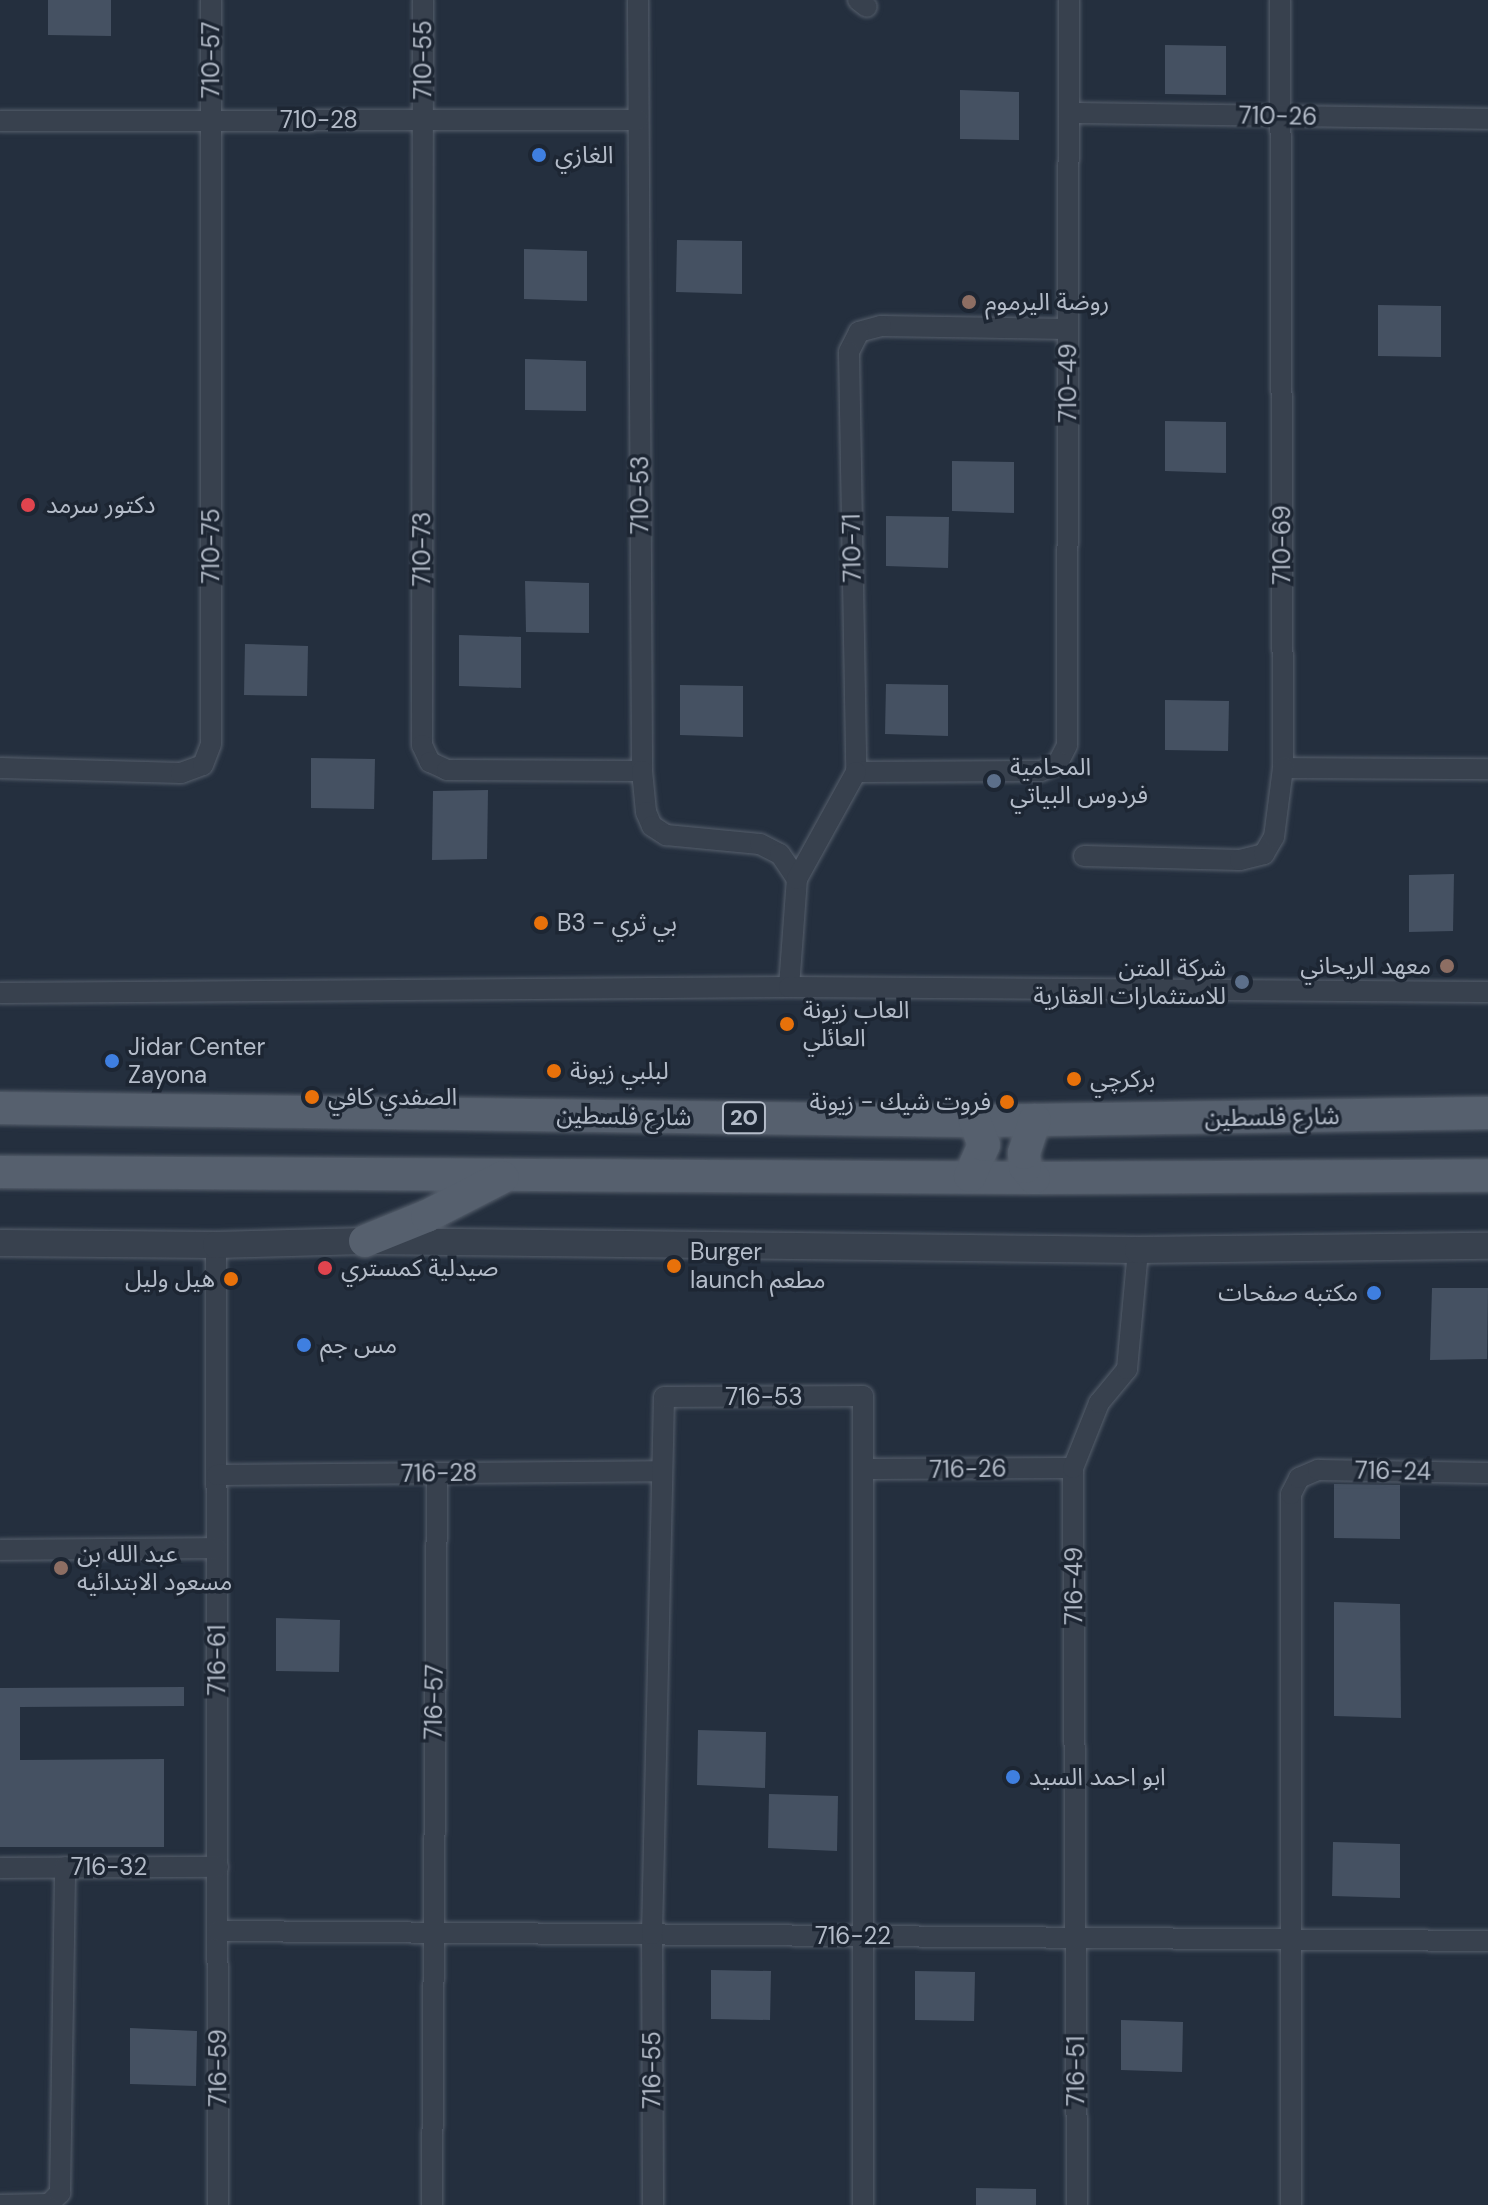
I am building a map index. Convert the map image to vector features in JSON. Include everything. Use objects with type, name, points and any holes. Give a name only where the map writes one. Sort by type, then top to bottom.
[{"type":"main road","name":"شارع فلسطين","points":[[0,1108],[975,1121],[1488,1113]]},
{"type":"main road","points":[[1034,1178],[1025,1167],[1024,1153],[1035,1120]]},
{"type":"main road","points":[[970,1176],[984,1145],[975,1121]]},
{"type":"main road","points":[[0,1172],[1034,1178],[1484,1177]]},
{"type":"main road","points":[[365,1241],[427,1216],[508,1175]]},
{"type":"street","name":"710-57","points":[[211,0],[211,120]]},
{"type":"street","name":"710-55","points":[[423,0],[423,120]]},
{"type":"street","name":"710-53","points":[[638,0],[642,771],[646,812],[652,826],[666,835],[760,844],[780,854],[797,879]]},
{"type":"street","name":"710-49","points":[[856,772],[1041,771],[1058,763],[1067,745],[1069,0]]},
{"type":"street","name":"710-69","points":[[1084,856],[1240,860],[1264,854],[1274,837],[1283,768],[1280,0]]},
{"type":"street","name":"710-26","points":[[1069,113],[1488,119]]},
{"type":"street","name":"710-75","points":[[0,768],[181,773],[203,765],[211,744],[211,120]]},
{"type":"street","name":"710-73","points":[[423,120],[422,745],[430,762],[447,770],[642,771]]},
{"type":"street","name":"710-28","points":[[0,121],[638,120]]},
{"type":"street","name":"710-71","points":[[856,772],[849,352],[859,332],[881,326],[1068,329]]},
{"type":"street","points":[[1283,768],[1488,769]]},
{"type":"street","points":[[789,987],[797,879],[856,772]]},
{"type":"street","points":[[0,993],[789,987],[1488,992]]},
{"type":"street","points":[[0,1243],[216,1245],[365,1241],[1138,1250],[1488,1246]]},
{"type":"street","name":"716-61","points":[[216,1245],[218,1931]]},
{"type":"street","name":"716-49","points":[[1075,1938],[1073,1468],[1099,1403],[1127,1369],[1138,1250]]},
{"type":"street","name":"716-53","points":[[652,1934],[664,1397],[863,1396],[863,1936]]},
{"type":"street","name":"716-26","points":[[863,1469],[1073,1468]]},
{"type":"street","name":"716-24","points":[[1294,1939],[1291,1494],[1299,1478],[1318,1470],[1488,1473]]},
{"type":"street","name":"716-28","points":[[217,1475],[661,1471]]},
{"type":"street","name":"716-57","points":[[432,1932],[437,1473]]},
{"type":"street","points":[[0,1550],[217,1548]]},
{"type":"street","points":[[0,2205],[49,2204],[60,2193],[65,1867]]},
{"type":"street","name":"716-32","points":[[0,1868],[218,1867]]},
{"type":"street","name":"716-22","points":[[218,1931],[1488,1941]]},
{"type":"street","name":"716-59","points":[[218,1931],[218,2205]]},
{"type":"street","points":[[432,1932],[432,2205]]},
{"type":"street","name":"716-55","points":[[652,1934],[653,2205]]},
{"type":"street","points":[[863,1936],[863,2205]]},
{"type":"street","name":"716-51","points":[[1075,1938],[1077,2205]]},
{"type":"street","points":[[1291,2205],[1294,1939]]},
{"type":"building","points":[[48,0],[111,0],[111,36],[48,35]]},
{"type":"building","points":[[1165,45],[1226,46],[1226,95],[1165,94]]},
{"type":"building","points":[[960,90],[1019,92],[1019,140],[960,139]]},
{"type":"building","points":[[677,240],[742,241],[742,294],[676,292]]},
{"type":"building","points":[[524,249],[587,251],[587,301],[524,299]]},
{"type":"building","points":[[1378,305],[1441,306],[1441,357],[1378,356]]},
{"type":"building","points":[[525,359],[586,361],[586,411],[525,410]]},
{"type":"building","points":[[1165,421],[1226,422],[1226,473],[1165,471]]},
{"type":"building","points":[[952,461],[1014,462],[1014,513],[952,511]]},
{"type":"building","points":[[886,516],[949,517],[948,568],[886,566]]},
{"type":"building","points":[[525,581],[589,583],[589,633],[526,632]]},
{"type":"building","points":[[459,635],[521,637],[521,688],[459,686]]},
{"type":"building","points":[[245,644],[308,646],[307,696],[244,695]]},
{"type":"building","points":[[886,684],[948,685],[948,736],[885,734]]},
{"type":"building","points":[[680,685],[743,686],[743,737],[680,735]]},
{"type":"building","points":[[1165,700],[1229,701],[1228,751],[1165,750]]},
{"type":"building","points":[[311,758],[375,759],[374,809],[311,808]]},
{"type":"building","points":[[488,790],[487,859],[432,860],[433,791]]},
{"type":"building","points":[[1454,874],[1453,931],[1409,932],[1409,875]]},
{"type":"building","points":[[1432,1288],[1488,1288],[1487,1359],[1430,1360]]},
{"type":"building","points":[[1334,1484],[1400,1485],[1400,1539],[1334,1538]]},
{"type":"building","points":[[1334,1602],[1400,1604],[1401,1718],[1334,1716]]},
{"type":"building","points":[[276,1618],[340,1620],[339,1672],[276,1671]]},
{"type":"building","points":[[184,1687],[184,1706],[20,1707],[20,1760],[164,1759],[164,1847],[0,1847],[0,1688]]},
{"type":"building","points":[[698,1730],[766,1732],[765,1788],[697,1785]]},
{"type":"building","points":[[769,1794],[838,1796],[837,1851],[768,1848]]},
{"type":"building","points":[[1333,1842],[1400,1844],[1400,1898],[1332,1896]]},
{"type":"building","points":[[711,1970],[771,1971],[770,2020],[711,2019]]},
{"type":"building","points":[[915,1971],[975,1972],[974,2021],[915,2020]]},
{"type":"building","points":[[1121,2020],[1183,2022],[1182,2072],[1121,2070]]},
{"type":"building","points":[[130,2028],[197,2031],[196,2086],[130,2084]]},
{"type":"building","points":[[976,2188],[1036,2189],[1036,2205],[976,2205]]},
{"type":"place","name":"الغازي","points":[[539,155]]},
{"type":"place","name":"روضة اليرموم","points":[[969,302]]},
{"type":"place","name":"دكتور سرمد","points":[[28,505]]},
{"type":"place","name":"المحامية فردوس البياتي","points":[[994,781]]},
{"type":"place","name":"B3 - بي ثري","points":[[541,923]]},
{"type":"place","name":"معهد الريحاني","points":[[1447,966]]},
{"type":"place","name":"شركة المتن للاستثمارات العقارية","points":[[1242,982]]},
{"type":"place","name":"العاب زيونة العائلي","points":[[787,1024]]},
{"type":"place","name":"Jidar Center Zayona","points":[[112,1061]]},
{"type":"place","name":"لبلبي زيونة","points":[[554,1071]]},
{"type":"place","name":"بركرچي","points":[[1074,1079]]},
{"type":"place","name":"الصفدي كافي","points":[[312,1097]]},
{"type":"place","name":"فروت شيك - زيونة","points":[[1007,1102]]},
{"type":"place","name":"Burger launch مطعم","points":[[674,1266]]},
{"type":"place","name":"صيدلية كمستري","points":[[325,1268]]},
{"type":"place","name":"هيل وليل","points":[[231,1279]]},
{"type":"place","name":"مكتبه صفحات","points":[[1374,1293]]},
{"type":"place","name":"مس جم","points":[[304,1345]]},
{"type":"place","name":"عبد الله بن مسعود الابتدائيه","points":[[61,1568]]},
{"type":"place","name":"ابو احمد السيد","points":[[1013,1777]]}]
